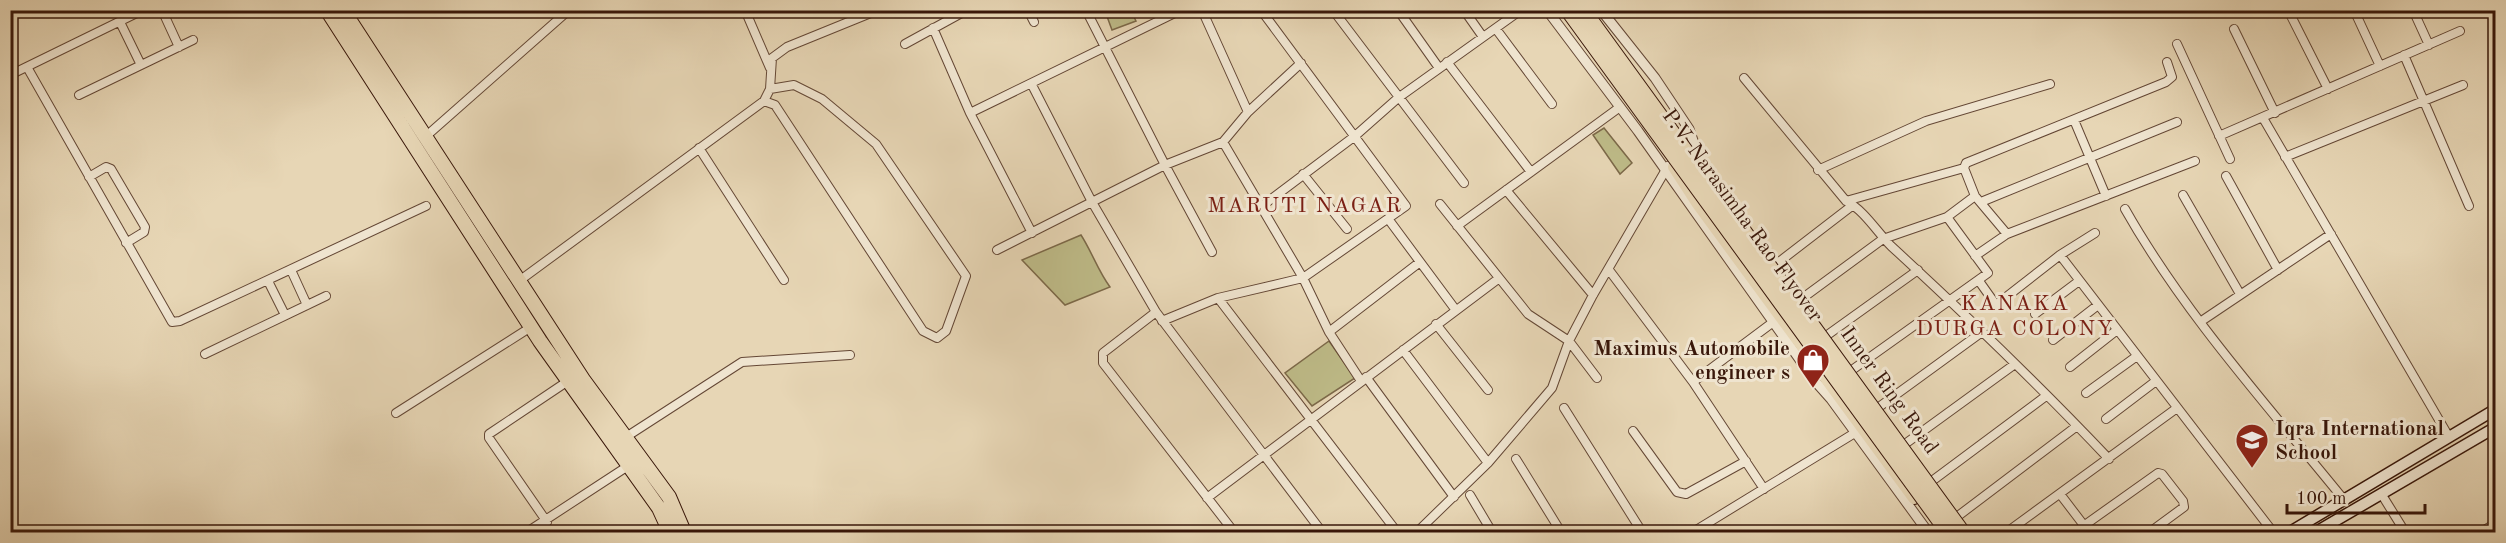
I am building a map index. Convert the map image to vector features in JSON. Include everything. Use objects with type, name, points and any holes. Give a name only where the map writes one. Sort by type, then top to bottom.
[{"type":"highway","points":[[327,10],[531,327],[659,508],[670,532]]},
{"type":"highway","points":[[343,10],[424,138],[584,381],[669,497],[684,532]]},
{"type":"highway","points":[[1559,10],[1650,113]]},
{"type":"highway","name":"P.V. Narasimha Rao Flyover","points":[[1566,10],[1650,113],[1962,532]]},
{"type":"highway","name":"P.V. Narasimha Rao Flyover","points":[[1584,10],[1650,113],[1948,532]]},
{"type":"highway","points":[[1598,16],[1650,113]]},
{"type":"main road","points":[[1566,10],[1630,99],[1668,166],[1769,300],[1777,319],[1858,431],[1941,532]]},
{"type":"main road","name":"Inner Ring Road","points":[[1584,10],[1598,16],[1705,174],[1970,532]]},
{"type":"main road","points":[[1769,300],[1788,285]]},
{"type":"main road","points":[[2290,532],[2496,409]]},
{"type":"main road","points":[[2316,532],[2496,427]]},
{"type":"street","points":[[10,75],[143,10]]},
{"type":"street","points":[[162,10],[179,47]]},
{"type":"street","points":[[424,138],[569,10]]},
{"type":"street","points":[[745,10],[770,68]]},
{"type":"street","points":[[519,281],[764,101],[770,89],[772,57],[787,46],[879,10]]},
{"type":"street","points":[[905,44],[967,10]]},
{"type":"street","points":[[1028,10],[1034,22]]},
{"type":"street","points":[[1086,10],[1212,252]]},
{"type":"street","points":[[970,113],[1032,85],[1181,10]]},
{"type":"street","points":[[1202,10],[1248,112]]},
{"type":"street","points":[[1162,321],[1218,298],[1303,279],[1406,206],[1261,10]]},
{"type":"street","points":[[1333,10],[1464,183]]},
{"type":"street","points":[[1398,10],[1439,68]]},
{"type":"street","points":[[1464,10],[1483,37]]},
{"type":"street","points":[[1262,206],[1355,136],[1398,98],[1521,10]]},
{"type":"street","points":[[1547,10],[1668,166],[1777,319],[1693,382]]},
{"type":"street","points":[[2288,10],[2328,89]]},
{"type":"street","points":[[2354,10],[2380,66]]},
{"type":"street","points":[[2413,10],[2429,45]]},
{"type":"street","points":[[120,22],[141,65]]},
{"type":"street","points":[[933,28],[970,113],[1032,233]]},
{"type":"street","points":[[1496,29],[1552,104]]},
{"type":"street","points":[[2234,29],[2275,113]]},
{"type":"street","points":[[2219,136],[2460,31]]},
{"type":"street","points":[[79,95],[194,40]]},
{"type":"street","points":[[2177,44],[2230,159]]},
{"type":"street","points":[[2404,55],[2422,102],[2469,206]]},
{"type":"street","points":[[1447,62],[1531,172]]},
{"type":"street","points":[[1775,266],[1850,203],[1964,168],[1966,163],[2166,82],[2172,77],[2167,62]]},
{"type":"street","points":[[997,250],[1165,165],[1223,142],[1248,112],[1301,63]]},
{"type":"street","points":[[27,67],[172,322],[291,270],[426,206]]},
{"type":"street","points":[[1744,78],[1818,170],[1883,238],[2046,396],[2062,408],[2109,459]]},
{"type":"street","points":[[1818,170],[1926,121],[2050,84]]},
{"type":"street","points":[[1032,85],[1092,202],[1156,312],[1322,532]]},
{"type":"street","points":[[2284,157],[2463,85]]},
{"type":"street","points":[[764,101],[776,105],[923,331],[937,338],[946,331],[966,276],[876,144],[822,99],[794,86],[770,89]]},
{"type":"street","points":[[1457,226],[1620,107]]},
{"type":"street","points":[[2263,118],[2449,437]]},
{"type":"street","points":[[2074,120],[2106,196]]},
{"type":"street","points":[[1800,300],[1883,238],[1947,217],[1978,199],[2090,159],[2177,122]]},
{"type":"street","points":[[1223,142],[1303,279],[1329,332],[1454,497]]},
{"type":"street","points":[[699,148],[784,280]]},
{"type":"street","points":[[1975,256],[2007,234],[2195,161]]},
{"type":"street","points":[[1417,532],[1488,463],[1552,388],[1569,341],[1593,295],[1668,166]]},
{"type":"street","points":[[89,177],[106,167],[111,169],[145,227],[144,232],[126,243]]},
{"type":"street","points":[[1964,168],[1978,199],[2007,234]]},
{"type":"street","points":[[1303,174],[1347,229]]},
{"type":"street","points":[[2226,176],[2278,270]]},
{"type":"street","points":[[1506,190],[1593,295]]},
{"type":"street","points":[[2183,195],[2240,294]]},
{"type":"street","points":[[1440,204],[1528,314],[1569,341],[1597,378]]},
{"type":"street","points":[[2124,209],[2148,250],[2200,322],[2345,501]]},
{"type":"street","points":[[1852,370],[1988,273],[1947,217]]},
{"type":"street","points":[[1389,220],[1455,309]]},
{"type":"street","points":[[1979,281],[1996,305],[2060,255],[2095,233]]},
{"type":"street","points":[[2200,322],[2331,234]]},
{"type":"street","points":[[2060,255],[2273,532]]},
{"type":"street","points":[[1329,332],[1420,262]]},
{"type":"street","points":[[291,270],[307,304]]},
{"type":"street","points":[[1609,270],[1693,382],[1764,489]]},
{"type":"street","points":[[1826,336],[1918,270]]},
{"type":"street","points":[[1207,498],[1455,309],[1498,279]]},
{"type":"street","points":[[268,280],[285,315]]},
{"type":"street","points":[[2035,314],[2079,280]]},
{"type":"street","points":[[205,354],[326,296]]},
{"type":"street","points":[[1218,298],[1397,532]]},
{"type":"street","points":[[2053,340],[2098,305]]},
{"type":"street","points":[[1156,312],[1103,353],[1103,363],[1234,532]]},
{"type":"street","points":[[1436,324],[1488,390]]},
{"type":"street","points":[[396,413],[531,327]]},
{"type":"street","points":[[2070,367],[2117,330]]},
{"type":"street","points":[[1879,407],[1982,332]]},
{"type":"street","points":[[1403,350],[1488,463]]},
{"type":"street","points":[[626,437],[742,362],[850,355]]},
{"type":"street","points":[[2086,393],[2137,356]]},
{"type":"street","points":[[1905,444],[2015,364]]},
{"type":"street","points":[[547,522],[489,438],[489,434],[568,381]]},
{"type":"street","points":[[2106,419],[2156,381]]},
{"type":"street","points":[[1932,480],[2046,396]]},
{"type":"street","points":[[1564,408],[1642,532]]},
{"type":"street","points":[[2007,532],[2177,408]]},
{"type":"street","points":[[1958,516],[2077,426]]},
{"type":"street","points":[[1633,431],[1677,492],[1686,494],[1746,461]]},
{"type":"street","points":[[1693,532],[1858,431],[1928,532]]},
{"type":"street","points":[[1516,459],[1561,532]]},
{"type":"street","points":[[527,532],[547,522],[628,466]]},
{"type":"street","points":[[2075,532],[2087,529],[2158,473],[2162,474],[2183,501],[2184,507],[2150,532]]},
{"type":"street","points":[[2060,494],[2087,529]]},
{"type":"street","points":[[1470,495],[1492,532]]},
{"type":"street","points":[[2382,495],[2405,532]]},
{"type":"street","points":[[2481,532],[2496,523]]},
{"type":"shaded area","points":[[1105,11],[1131,11],[1136,21],[1112,30]]},
{"type":"shaded area","points":[[1604,128],[1632,163],[1620,174],[1593,135]]},
{"type":"shaded area","points":[[1081,235],[1110,287],[1065,305],[1022,260]]},
{"type":"shaded area","points":[[1329,341],[1355,378],[1312,406],[1285,373]]},
{"type":"place","name":"Maximus Automobile engineer s","points":[[1813,389]]},
{"type":"place","name":"Iqra International School","points":[[2252,469]]},
{"type":"district","name":"MARUTI NAGAR","points":[[1305,204]]},
{"type":"district","name":"KANAKA DURGA COLONY","points":[[2015,314]]}]
